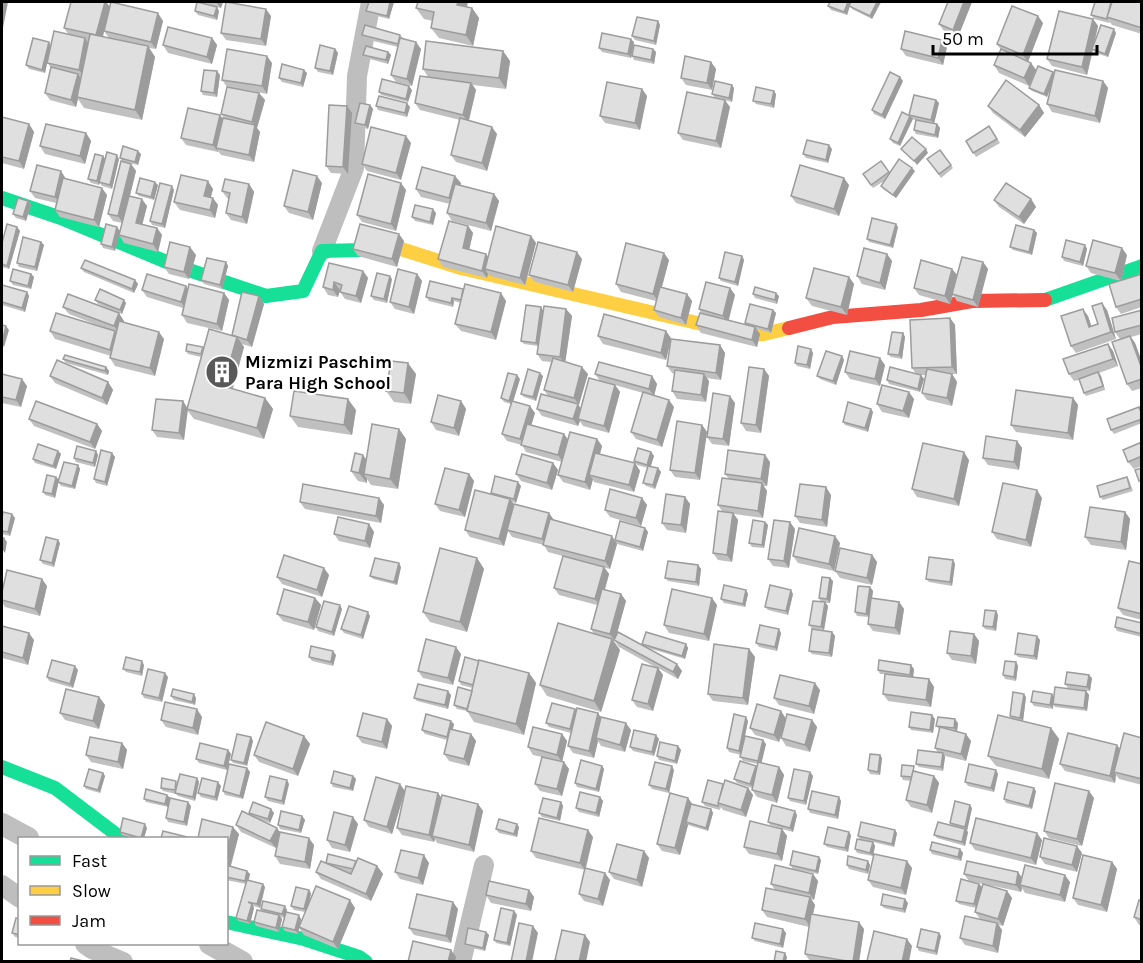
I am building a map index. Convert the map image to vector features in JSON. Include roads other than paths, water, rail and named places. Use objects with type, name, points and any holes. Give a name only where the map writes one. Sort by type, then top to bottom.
[{"type":"street","points":[[2,198],[61,218],[174,265],[266,296],[303,291],[322,251],[354,168],[357,76],[371,2]]},
{"type":"street","points":[[322,251],[404,249],[461,268],[749,335],[764,334],[833,317],[921,309],[972,301],[1048,300],[1142,266]]},
{"type":"street","points":[[2,768],[55,788],[120,837]]},
{"type":"street","points":[[461,962],[484,865]]},
{"type":"street","points":[[2,885],[18,897]]},
{"type":"street","points":[[228,922],[304,939],[359,957],[366,962]]},
{"type":"street","points":[[86,945],[123,962]]},
{"type":"waterway","points":[[2,824],[26,837]]},
{"type":"waterway","points":[[212,945],[242,962]]},
{"type":"place","name":"Mizmizi Paschim Para High School","points":[[222,372]]}]
